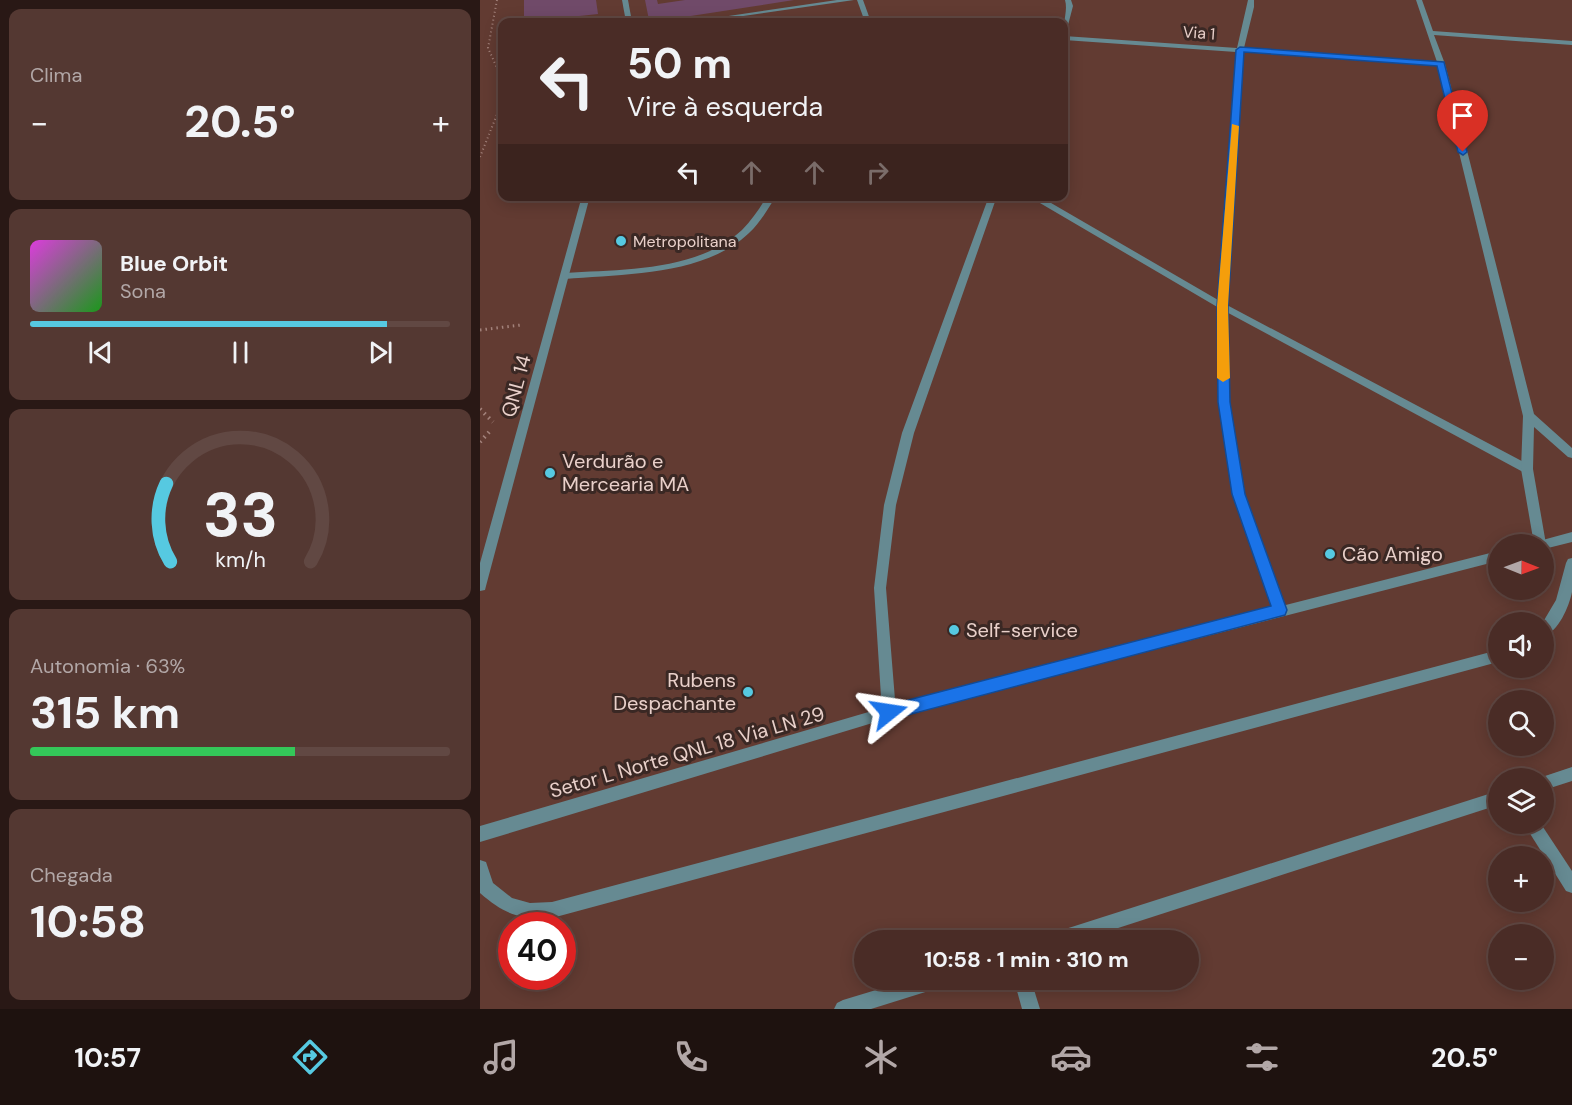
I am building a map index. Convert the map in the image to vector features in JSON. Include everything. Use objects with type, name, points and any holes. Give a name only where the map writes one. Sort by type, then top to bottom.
[{"type":"street","points":[[625,0],[628,18]]},
{"type":"street","points":[[720,18],[851,0]]},
{"type":"street","points":[[860,0],[867,18]]},
{"type":"street","points":[[1067,18],[1070,6],[1068,0]]},
{"type":"street","points":[[1251,0],[1240,50],[1222,306],[1224,402],[1239,494],[1280,610]]},
{"type":"street","points":[[1419,0],[1441,64],[1529,416],[1527,469],[1539,534]]},
{"type":"street","points":[[1431,33],[1572,43]]},
{"type":"street","name":"Via 1","points":[[1068,38],[1441,64]]},
{"type":"street","name":"QNL 14","points":[[480,586],[585,201]]},
{"type":"street","points":[[565,276],[652,268],[694,259],[719,250],[741,235],[760,215],[769,201]]},
{"type":"street","points":[[889,712],[880,588],[890,505],[908,433],[991,201]]},
{"type":"street","points":[[1041,201],[1222,306],[1527,469]]},
{"type":"street","points":[[1529,416],[1572,454]]},
{"type":"street","points":[[1554,541],[1572,537]]},
{"type":"street","name":"Setor L Norte QNL 18 Via LN 29","points":[[480,834],[889,712],[1488,558]]},
{"type":"street","points":[[1554,619],[1572,563]]},
{"type":"street","points":[[480,868],[486,888],[508,905],[530,911],[552,910],[1488,659]]},
{"type":"street","points":[[1554,780],[1572,774]]},
{"type":"street","points":[[1087,930],[1488,801]]},
{"type":"street","points":[[1539,834],[1572,885]]},
{"type":"street","points":[[852,1008],[905,990]]},
{"type":"street","points":[[1026,990],[1031,1009]]},
{"type":"path","points":[[498,0],[488,48],[498,71]]},
{"type":"path","points":[[480,156],[498,112]]},
{"type":"path","points":[[480,409],[496,425]]},
{"type":"shaded area","points":[[524,0],[596,0],[598,14],[561,18],[524,18]]},
{"type":"shaded area","points":[[645,0],[657,0],[658,4],[685,0],[794,0],[677,18],[649,18]]},
{"type":"slow traffic","points":[[1223,378],[1222,306],[1235,126]]},
{"type":"place","name":"Metropolitana","points":[[621,241]]},
{"type":"place","name":"Verdurão e Mercearia MA","points":[[550,473]]},
{"type":"place","name":"Cão Amigo","points":[[1330,554]]},
{"type":"place","name":"Self-service","points":[[954,630]]},
{"type":"place","name":"Rubens Despachante","points":[[748,692]]},
{"type":"route","points":[[889,712],[1280,610],[1239,494],[1224,402],[1222,306],[1240,50],[1441,64],[1463,152]]}]
